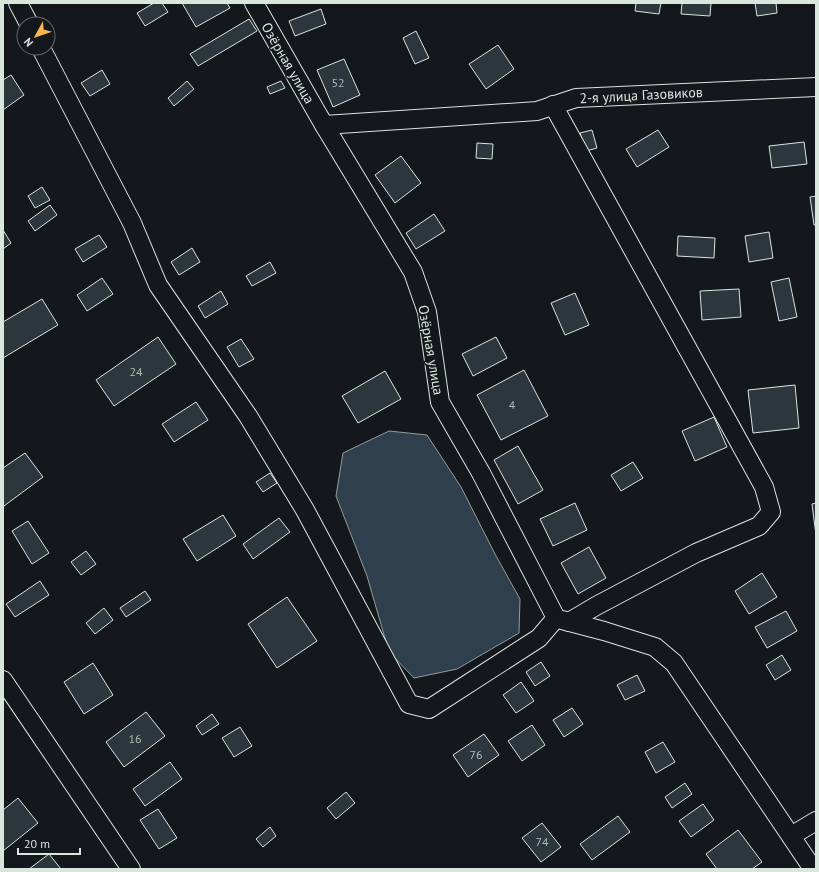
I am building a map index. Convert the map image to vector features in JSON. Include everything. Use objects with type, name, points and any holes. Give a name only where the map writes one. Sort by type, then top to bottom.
[{"type":"street","points":[[18,3],[25,16]]},
{"type":"street","name":"Озёрная улица","points":[[254,3],[324,125],[413,272],[427,312],[440,402],[562,620]]},
{"type":"street","points":[[45,56],[132,223],[158,285],[248,416],[297,497],[409,704],[429,709],[539,638],[562,620],[596,606],[696,553],[759,526],[770,512],[764,487],[552,105]]},
{"type":"street","name":"2-я улица Газовиков","points":[[324,125],[537,111],[576,98],[816,87]]},
{"type":"street","points":[[562,620],[655,647],[674,663],[812,869]]},
{"type":"street","points":[[3,680],[131,869]]},
{"type":"street","points":[[791,836],[816,820]]},
{"type":"water","points":[[389,431],[427,435],[461,487],[520,599],[519,633],[457,669],[414,678],[389,652],[367,576],[336,496],[343,453]]},
{"type":"building","points":[[154,3],[162,3],[168,12],[145,26],[137,13]]},
{"type":"building","points":[[182,3],[227,3],[230,8],[196,27]]},
{"type":"building","points":[[636,3],[661,3],[659,14],[635,11]]},
{"type":"building","points":[[682,3],[711,3],[710,16],[681,14]]},
{"type":"building","points":[[755,3],[776,3],[777,13],[757,16]]},
{"type":"building","points":[[321,9],[326,24],[295,36],[289,21]]},
{"type":"building","points":[[249,19],[257,31],[198,66],[190,54]]},
{"type":"building","points":[[416,31],[429,58],[415,64],[403,38]]},
{"type":"building","points":[[498,45],[514,69],[486,89],[469,64]]},
{"type":"building","points":[[344,59],[360,95],[333,107],[317,70]]},
{"type":"building","points":[[102,70],[110,84],[90,96],[81,83]]},
{"type":"building","points":[[11,75],[24,95],[3,110],[3,80]]},
{"type":"building","points":[[187,81],[194,89],[174,106],[168,98]]},
{"type":"building","points":[[281,81],[285,88],[270,94],[267,87]]},
{"type":"building","points":[[592,130],[597,148],[586,151],[580,133]]},
{"type":"building","points":[[658,130],[669,147],[637,167],[626,149]]},
{"type":"building","points":[[804,142],[807,164],[772,168],[769,146]]},
{"type":"building","points":[[477,143],[493,144],[492,159],[476,158]]},
{"type":"building","points":[[401,156],[421,183],[395,203],[375,175]]},
{"type":"building","points":[[42,187],[50,200],[35,208],[28,196]]},
{"type":"building","points":[[816,196],[816,225],[814,225],[810,197]]},
{"type":"building","points":[[50,205],[57,215],[35,231],[28,221]]},
{"type":"building","points":[[434,214],[445,231],[416,249],[406,233]]},
{"type":"building","points":[[3,230],[11,243],[3,249]]},
{"type":"building","points":[[769,232],[773,258],[749,262],[745,236]]},
{"type":"building","points":[[99,235],[107,247],[83,262],[75,249]]},
{"type":"building","points":[[678,236],[715,238],[714,258],[677,256]]},
{"type":"building","points":[[192,248],[200,262],[179,275],[171,262]]},
{"type":"building","points":[[270,262],[276,273],[252,286],[246,276]]},
{"type":"building","points":[[102,278],[113,294],[87,311],[77,295]]},
{"type":"building","points":[[789,278],[797,317],[779,321],[771,282]]},
{"type":"building","points":[[739,289],[741,317],[702,320],[700,291]]},
{"type":"building","points":[[221,291],[228,304],[205,318],[198,306]]},
{"type":"building","points":[[575,293],[589,325],[565,335],[551,303]]},
{"type":"building","points":[[42,299],[58,325],[3,358],[3,322]]},
{"type":"building","points":[[158,337],[176,364],[114,406],[96,380]]},
{"type":"building","points":[[496,337],[507,358],[473,376],[462,354]]},
{"type":"building","points":[[241,339],[254,359],[239,367],[227,347]]},
{"type":"building","points":[[524,370],[548,416],[501,440],[477,395]]},
{"type":"building","points":[[385,371],[401,399],[358,423],[342,396]]},
{"type":"building","points":[[795,385],[799,428],[753,433],[748,390]]},
{"type":"building","points":[[196,402],[208,420],[174,442],[162,424]]},
{"type":"building","points":[[714,417],[727,447],[695,461],[682,431]]},
{"type":"building","points":[[518,446],[543,490],[518,504],[494,460]]},
{"type":"building","points":[[25,453],[43,477],[4,506],[3,468]]},
{"type":"building","points":[[633,462],[643,478],[621,491],[611,475]]},
{"type":"building","points":[[270,473],[277,483],[263,492],[256,482]]},
{"type":"building","points":[[575,503],[587,530],[553,546],[540,519]]},
{"type":"building","points":[[816,503],[816,535],[812,504]]},
{"type":"building","points":[[223,515],[236,536],[197,561],[183,539]]},
{"type":"building","points":[[279,518],[290,532],[253,559],[243,544]]},
{"type":"building","points":[[28,521],[49,553],[32,564],[12,531]]},
{"type":"building","points":[[589,547],[606,578],[578,594],[561,563]]},
{"type":"building","points":[[86,551],[96,564],[81,575],[71,562]]},
{"type":"building","points":[[762,573],[777,597],[749,614],[735,591]]},
{"type":"building","points":[[40,581],[49,595],[15,617],[6,604]]},
{"type":"building","points":[[145,591],[151,600],[126,617],[120,608]]},
{"type":"building","points":[[287,597],[317,641],[277,668],[248,624]]},
{"type":"building","points":[[104,608],[113,620],[95,634],[86,623]]},
{"type":"building","points":[[786,611],[797,631],[767,648],[755,627]]},
{"type":"building","points":[[782,655],[791,670],[775,680],[766,665]]},
{"type":"building","points":[[541,662],[550,676],[535,686],[526,672]]},
{"type":"building","points":[[93,663],[113,695],[84,714],[64,682]]},
{"type":"building","points":[[637,675],[645,691],[625,700],[617,685]]},
{"type":"building","points":[[521,682],[534,701],[516,713],[503,695]]},
{"type":"building","points":[[572,708],[583,724],[564,737],[553,720]]},
{"type":"building","points":[[146,712],[165,736],[124,767],[106,742]]},
{"type":"building","points":[[212,714],[219,724],[202,735],[196,726]]},
{"type":"building","points":[[532,725],[545,745],[522,761],[508,741]]},
{"type":"building","points":[[240,727],[252,746],[234,757],[222,738]]},
{"type":"building","points":[[484,734],[499,755],[468,777],[453,755]]},
{"type":"building","points":[[663,742],[675,762],[656,773],[645,752]]},
{"type":"building","points":[[170,762],[182,779],[145,806],[133,789]]},
{"type":"building","points":[[685,783],[692,794],[672,808],[665,797]]},
{"type":"building","points":[[346,792],[355,803],[336,819],[327,808]]},
{"type":"building","points":[[18,798],[38,823],[3,851],[3,810]]},
{"type":"building","points":[[703,804],[714,820],[691,837],[679,821]]},
{"type":"building","points":[[158,809],[177,838],[159,849],[140,820]]},
{"type":"building","points":[[618,816],[630,832],[592,860],[580,844]]},
{"type":"building","points":[[542,823],[561,847],[541,862],[522,838]]},
{"type":"building","points":[[270,827],[276,836],[263,847],[256,839]]},
{"type":"building","points":[[738,830],[762,862],[752,869],[717,869],[706,854]]},
{"type":"building","points":[[49,854],[61,869],[29,869]]}]
